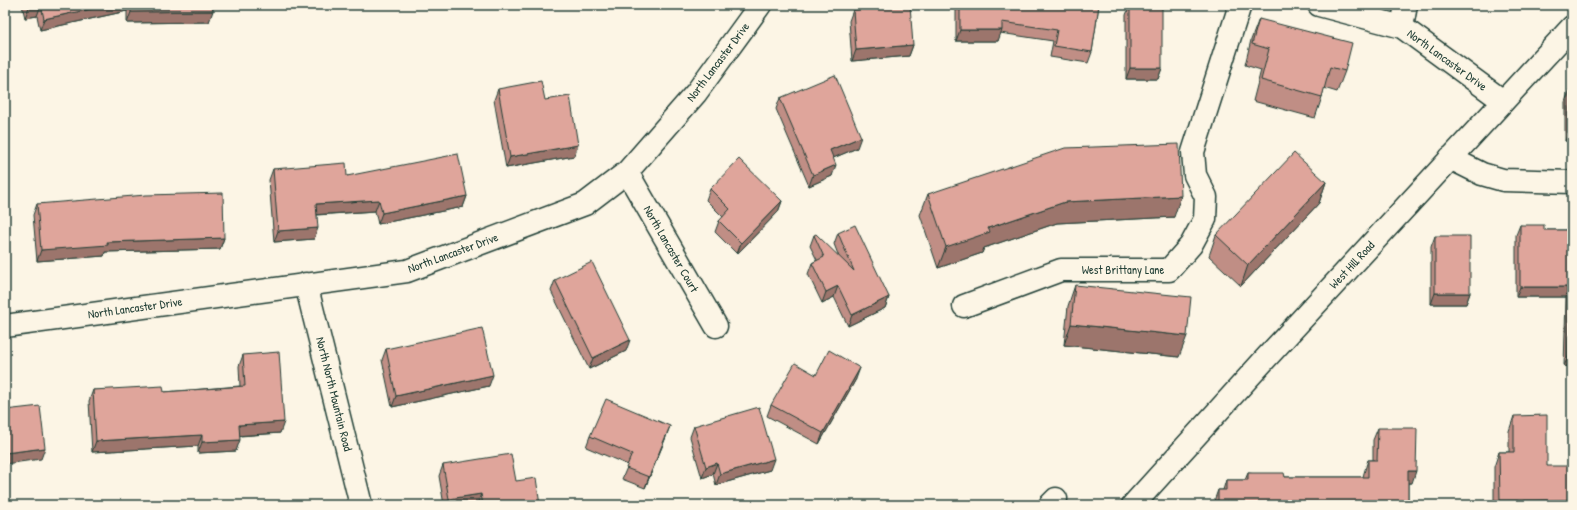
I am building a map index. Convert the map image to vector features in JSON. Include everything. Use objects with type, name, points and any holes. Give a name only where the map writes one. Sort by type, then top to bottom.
[{"type":"street","name":"North Lancaster Drive","points":[[5,326],[407,271],[585,204],[627,172],[696,93],[760,5]]},
{"type":"street","name":"West Brittany Lane","points":[[964,306],[1061,270],[1170,270],[1191,245],[1205,219],[1206,197],[1195,174],[1194,152],[1240,5]]},
{"type":"street","name":"North Lancaster Drive","points":[[1319,5],[1402,27],[1503,101]]},
{"type":"street","points":[[1402,27],[1406,5]]},
{"type":"street","name":"West Hill Road","points":[[1133,505],[1450,158],[1572,27]]},
{"type":"street","points":[[1450,158],[1482,174],[1503,180],[1572,182]]},
{"type":"street","name":"North Lancaster Court","points":[[627,172],[716,326]]},
{"type":"street","name":"North North Mountain Road","points":[[306,284],[361,505]]},
{"type":"building","points":[[28,5],[40,5],[29,7]]},
{"type":"building","points":[[41,5],[109,5],[44,19]]},
{"type":"building","points":[[131,5],[213,5],[213,11],[131,12]]},
{"type":"building","points":[[910,5],[913,45],[856,50],[853,10]]},
{"type":"building","points":[[960,5],[1099,5],[1092,52],[1054,46],[1057,30],[1002,22],[1002,30],[960,30]]},
{"type":"building","points":[[1130,5],[1162,5],[1162,68],[1130,68]]},
{"type":"building","points":[[1259,19],[1352,43],[1345,71],[1330,67],[1322,97],[1261,80],[1269,49],[1252,44]]},
{"type":"building","points":[[835,75],[861,137],[830,150],[836,165],[813,175],[780,98]]},
{"type":"building","points":[[541,81],[545,100],[570,96],[578,145],[510,157],[498,89]]},
{"type":"building","points":[[1569,91],[1572,91],[1572,130],[1569,130]]},
{"type":"building","points":[[1179,144],[1181,196],[1065,202],[988,228],[990,232],[946,247],[928,194],[1065,148]]},
{"type":"building","points":[[1294,153],[1326,182],[1248,265],[1216,235]]},
{"type":"building","points":[[458,154],[467,196],[382,213],[379,200],[316,204],[318,228],[278,231],[273,169],[346,163],[347,176]]},
{"type":"building","points":[[739,159],[782,201],[741,243],[719,221],[730,209],[710,189]]},
{"type":"building","points":[[223,193],[224,238],[107,242],[108,245],[41,250],[37,204],[146,195]]},
{"type":"building","points":[[855,225],[889,297],[852,315],[838,286],[826,292],[812,263],[824,257],[814,235],[816,234],[854,271],[838,233]]},
{"type":"building","points":[[1520,225],[1544,225],[1544,230],[1572,230],[1572,357],[1568,357],[1570,287],[1520,287]]},
{"type":"building","points":[[1435,236],[1470,236],[1470,293],[1435,293]]},
{"type":"building","points":[[592,262],[630,340],[593,358],[555,280]]},
{"type":"building","points":[[1075,285],[1191,297],[1187,336],[1071,324]]},
{"type":"building","points":[[482,328],[493,375],[396,396],[386,349]]},
{"type":"building","points":[[829,350],[860,368],[823,433],[771,405],[795,363],[816,375]]},
{"type":"building","points":[[279,352],[284,422],[239,425],[240,440],[202,442],[202,435],[96,441],[93,390],[163,386],[164,392],[245,386],[243,355]]},
{"type":"building","points":[[606,399],[670,426],[649,477],[626,468],[632,454],[590,436]]},
{"type":"building","points":[[40,406],[45,448],[5,453],[5,410]]},
{"type":"building","points":[[759,407],[774,459],[720,474],[717,463],[706,467],[694,426]]},
{"type":"building","points":[[1547,415],[1547,466],[1572,466],[1572,500],[1500,501],[1499,452],[1514,452],[1514,416]]},
{"type":"building","points":[[1378,428],[1417,428],[1416,471],[1408,471],[1408,505],[1213,505],[1213,501],[1218,501],[1218,490],[1226,490],[1226,480],[1248,480],[1248,473],[1284,473],[1285,477],[1368,477],[1368,460],[1377,460]]},
{"type":"building","points":[[511,454],[516,481],[536,478],[540,505],[483,505],[481,494],[449,499],[443,465]]}]
